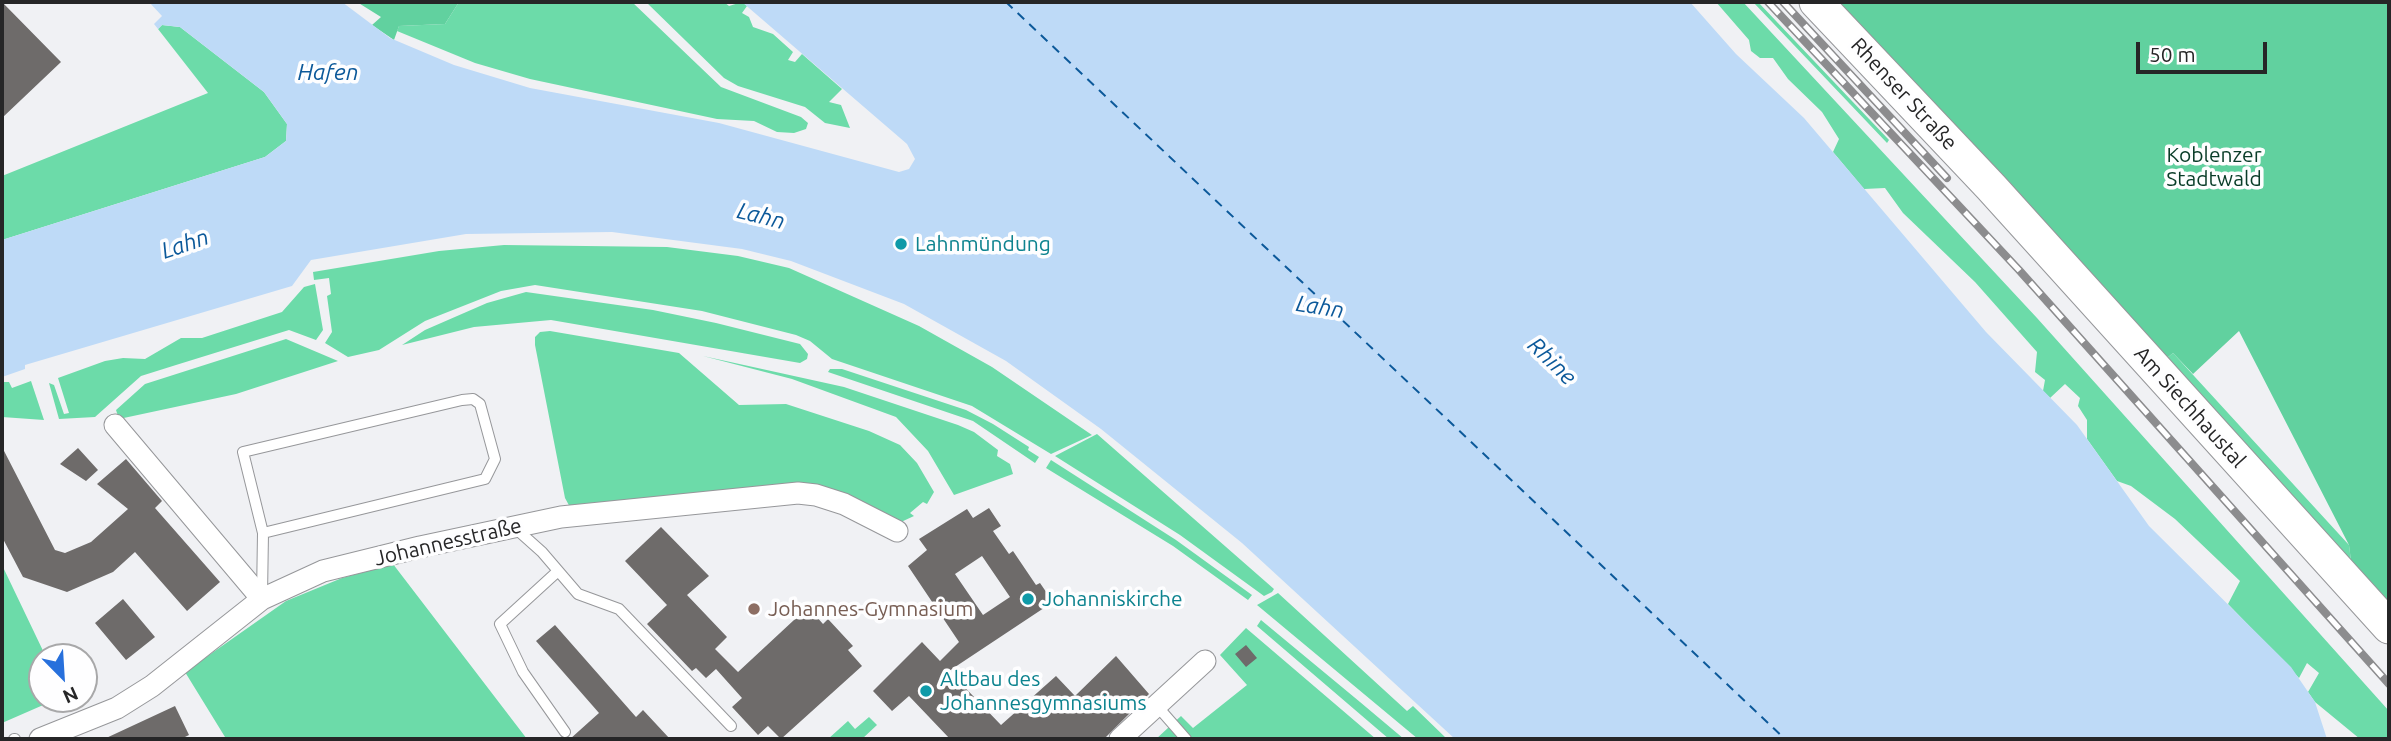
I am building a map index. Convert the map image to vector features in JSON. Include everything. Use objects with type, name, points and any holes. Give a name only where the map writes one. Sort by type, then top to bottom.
[{"type":"main road","name":"Rhenser Straße","points":[[1816,2],[1991,187]]},
{"type":"main road","name":"Am Siechhaustal","points":[[1991,187],[2389,627]]},
{"type":"street","points":[[115,425],[262,599]]},
{"type":"street","name":"Johannesstraße","points":[[40,739],[117,708],[262,599],[323,571],[561,517],[798,493],[816,495],[844,504],[897,531]]},
{"type":"street","points":[[1120,739],[1205,661]]},
{"type":"lane","points":[[262,599],[263,533],[243,452],[462,400],[473,399],[480,404],[495,459],[485,479],[263,533]]},
{"type":"lane","points":[[514,527],[558,570],[578,594],[619,609],[732,726]]},
{"type":"lane","points":[[558,570],[500,624],[523,672],[565,732]]},
{"type":"lane","points":[[1157,706],[1186,739]]},
{"type":"green space","points":[[357,2],[459,2],[445,24],[399,26],[394,40],[372,25],[381,17]]},
{"type":"green space","points":[[459,2],[632,2],[721,87],[801,117],[808,123],[806,129],[794,133],[777,132],[754,121],[717,119],[530,79],[475,63],[397,31],[399,26],[445,24]]},
{"type":"green space","points":[[646,2],[724,2],[729,6],[742,2],[747,6],[742,13],[749,17],[753,27],[773,34],[793,52],[788,60],[795,62],[802,54],[842,89],[829,102],[841,105],[850,128],[825,123],[805,107],[738,86],[724,78]]},
{"type":"green space","points":[[1716,2],[1743,2],[2037,318],[2389,711],[2389,739],[2360,739],[2315,702],[2308,692],[2319,673],[2307,663],[2299,678],[2228,604],[2240,581],[2175,519],[2131,486],[2117,481],[2087,439],[2087,420],[2078,406],[2080,398],[2065,384],[2050,398],[2043,391],[2045,380],[2035,372],[2037,352],[1975,282],[1903,213],[1885,188],[1864,189],[1833,152],[1839,139],[1822,112],[1788,79],[1773,58],[1760,58],[1751,51],[1749,40]]},
{"type":"green space","points":[[1753,2],[1758,2],[1889,140],[1887,143]]},
{"type":"green space","name":"Koblenzer Stadtwald","points":[[1836,2],[2389,2],[2389,609],[2352,569],[2349,545],[2239,331],[2193,374],[2173,353],[2161,363]]},
{"type":"green space","points":[[162,25],[180,27],[264,92],[287,124],[286,141],[265,157],[2,240],[2,176],[208,93],[158,29]]},
{"type":"green space","points":[[504,245],[667,247],[738,256],[789,268],[919,326],[992,367],[1092,435],[1051,454],[972,406],[832,359],[810,341],[796,335],[702,311],[535,285],[501,291],[425,321],[379,350],[348,357],[325,343],[332,332],[327,296],[331,294],[329,278],[314,280],[313,272],[439,251]]},
{"type":"green space","points":[[315,284],[323,330],[316,340],[289,330],[141,376],[95,417],[59,419],[49,383],[54,385],[64,414],[69,413],[58,378],[105,361],[145,359],[181,338],[202,338],[282,312],[304,287]]},
{"type":"green space","points":[[526,292],[653,310],[716,323],[800,344],[808,354],[807,359],[800,363],[551,320],[474,327],[402,345],[425,330],[487,303]]},
{"type":"green space","points":[[550,331],[679,353],[739,405],[786,404],[869,431],[900,445],[917,463],[934,492],[927,504],[923,502],[910,513],[914,516],[901,522],[842,497],[571,509],[565,498],[535,345],[535,337],[540,332]]},
{"type":"green space","points":[[286,339],[338,361],[236,394],[119,419],[116,410],[145,384]]},
{"type":"green space","points":[[2173,353],[2349,545],[2352,569],[2161,363]]},
{"type":"green space","points":[[703,356],[844,387],[958,425],[974,432],[998,450],[997,456],[1010,464],[1013,474],[954,495],[928,451],[896,417],[792,379]]},
{"type":"green space","points":[[830,369],[842,369],[966,410],[1029,447],[1028,450],[1039,457],[1035,463],[973,421],[828,372]]},
{"type":"green space","points":[[31,381],[44,420],[2,417],[2,382],[9,382],[12,388]]},
{"type":"green space","points":[[1097,434],[1274,589],[1272,592],[1264,596],[1180,535],[1055,456]]},
{"type":"green space","points":[[1051,460],[1176,540],[1252,595],[1248,600],[1173,546],[1046,468]]},
{"type":"green space","points":[[393,564],[527,739],[223,739],[225,737],[185,672],[286,601],[342,578]]},
{"type":"green space","points":[[2,565],[39,643],[28,643],[28,712],[2,723]]},
{"type":"green space","points":[[1278,593],[1407,711],[1413,706],[1447,739],[1418,739],[1257,605]]},
{"type":"green space","points":[[1261,620],[1404,739],[1389,739],[1257,626]]},
{"type":"green space","points":[[1246,628],[1376,739],[1156,739],[1181,716],[1193,728],[1247,685],[1220,655]]},
{"type":"green space","points":[[869,717],[877,725],[862,739],[828,739],[848,721],[855,729]]},
{"type":"water","points":[[149,2],[342,2],[390,38],[454,65],[530,88],[719,123],[899,172],[909,169],[915,159],[907,144],[742,2],[1690,2],[1736,54],[1804,118],[1986,332],[2077,425],[2149,526],[2291,667],[2315,702],[2327,739],[1455,739],[1242,543],[1101,429],[1006,361],[904,304],[791,261],[742,249],[612,232],[466,234],[311,260],[292,286],[25,365],[25,369],[2,377],[2,240],[265,157],[286,141],[287,124],[264,92],[180,27],[162,25],[158,29],[154,24],[162,16]]},
{"type":"building","points":[[2,2],[61,62],[2,118]]},
{"type":"building","points":[[2,447],[55,550],[65,553],[91,542],[128,509],[97,484],[126,459],[162,501],[155,508],[220,582],[187,611],[135,552],[113,572],[67,592],[23,577],[2,537]]},
{"type":"building","points":[[78,448],[98,470],[86,481],[60,464]]},
{"type":"building","points":[[989,508],[1001,526],[993,531],[1009,554],[1013,551],[1036,585],[1040,583],[1053,602],[949,671],[1001,725],[1056,676],[1075,696],[1116,656],[1149,694],[1104,739],[950,739],[909,696],[892,711],[873,691],[922,642],[940,661],[959,642],[908,566],[927,550],[919,539],[967,509],[973,518]],"holes":[[[982,556],[1010,597],[983,615],[955,574]]]},
{"type":"building","points":[[661,527],[709,576],[687,595],[727,637],[715,649],[738,672],[808,607],[823,624],[828,619],[853,646],[848,650],[862,666],[781,739],[768,726],[758,735],[732,707],[742,698],[716,669],[706,678],[696,668],[692,671],[647,624],[667,605],[625,561]]},
{"type":"building","points":[[123,599],[155,637],[126,660],[95,623]]},
{"type":"building","points":[[555,625],[636,717],[643,710],[670,739],[570,739],[599,713],[536,641]]},
{"type":"building","points":[[1246,645],[1257,658],[1246,667],[1235,654]]},
{"type":"building","points":[[175,706],[189,735],[181,739],[104,739]]},
{"type":"ferry route","points":[[1006,2],[1785,739]]},
{"type":"railway","points":[[1768,2],[2019,270],[2389,684]]},
{"type":"railway","points":[[1783,2],[1947,178]]},
{"type":"place","name":"Lahnmündung","points":[[901,244]]},
{"type":"place","name":"Johanniskirche","points":[[1028,599]]},
{"type":"place","name":"Johannes-Gymnasium","points":[[754,609]]},
{"type":"place","name":"Altbau des Johannesgymnasiums","points":[[926,691]]},
{"type":"water label","name":"Hafen","points":[[328,72]]},
{"type":"water label","name":"Lahn","points":[[761,216]]},
{"type":"water label","name":"Lahn","points":[[185,244]]},
{"type":"water label","name":"Lahn","points":[[1320,307]]},
{"type":"water label","name":"Rhine","points":[[1552,361]]}]
